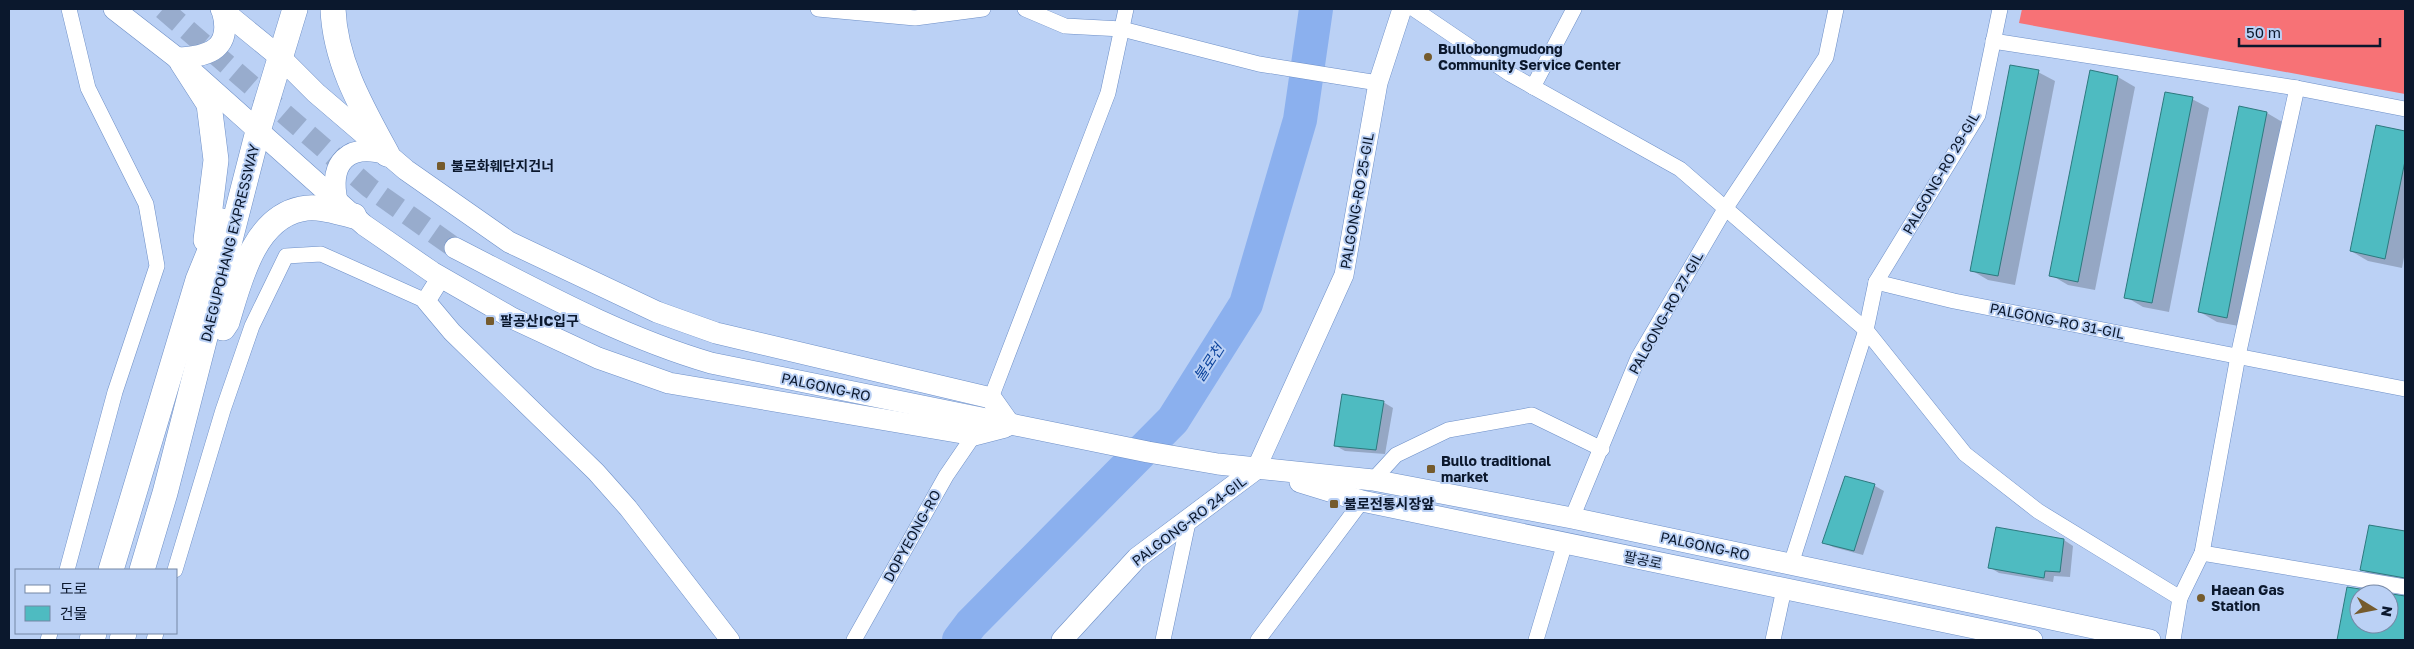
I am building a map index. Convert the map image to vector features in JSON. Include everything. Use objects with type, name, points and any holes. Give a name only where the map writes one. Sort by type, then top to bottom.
[{"type":"highway","points":[[258,131],[296,9]]},
{"type":"highway","points":[[335,14],[342,62],[362,108],[387,154]]},
{"type":"highway","points":[[179,60],[209,104],[216,160],[209,222],[198,280]]},
{"type":"highway","name":"DAEGUPOHANG EXPRESSWAY","points":[[111,569],[198,280],[258,131]]},
{"type":"highway","name":"DAEGUPOHANG EXPRESSWAY","points":[[142,569],[165,493],[201,358],[258,131]]},
{"type":"highway","points":[[201,358],[226,322],[240,278],[256,244],[269,227],[284,216],[301,209],[345,208]]},
{"type":"highway","points":[[155,569],[165,538],[165,493]]},
{"type":"main road","points":[[114,9],[179,60],[345,208],[441,277],[512,318],[598,358],[669,383],[974,435],[1010,425],[991,398],[716,333],[657,312],[509,242],[406,170],[316,93],[281,58],[221,9]]},
{"type":"main road","points":[[179,60],[206,55],[217,48],[224,37],[226,24],[221,9]]},
{"type":"main road","points":[[345,208],[333,184],[336,172],[343,158],[352,152],[371,149],[387,154]]},
{"type":"main road","name":"PALGONG-RO","points":[[454,248],[612,327],[663,348],[711,362],[1010,425],[1218,464],[1374,480],[1572,518],[2150,640]]},
{"type":"main road","name":"팔공로","points":[[1256,469],[1362,501],[2032,640]]},
{"type":"main road","name":"PALGONG-RO 24-GIL","points":[[1062,640],[1137,558],[1256,469]]},
{"type":"street","points":[[67,569],[115,392],[157,266],[146,204],[88,88],[69,9]]},
{"type":"street","points":[[818,9],[916,18],[983,9]]},
{"type":"street","points":[[1024,9],[1065,26],[1122,29],[1258,64],[1378,83]]},
{"type":"street","points":[[991,398],[1108,93],[1126,9]]},
{"type":"street","name":"PALGONG-RO 25-GIL","points":[[1256,469],[1344,275],[1378,83],[1402,9]]},
{"type":"street","points":[[1414,9],[1486,58],[1533,87],[1680,169],[1866,330],[1965,454],[2038,511],[2180,598]]},
{"type":"street","points":[[1533,87],[1574,9]]},
{"type":"street","name":"PALGONG-RO 27-GIL","points":[[1572,518],[1638,358],[1726,209],[1826,57],[1836,9]]},
{"type":"street","name":"PALGONG-RO 29-GIL","points":[[1791,564],[1866,330],[1876,282],[1978,115],[2000,9]]},
{"type":"street","points":[[1993,41],[2297,88],[2405,109]]},
{"type":"street","points":[[2173,640],[2180,598],[2202,553],[2238,356],[2297,88]]},
{"type":"street","points":[[175,569],[223,410],[252,326],[286,256],[320,254],[426,301],[452,332],[596,472],[628,508],[728,640]]},
{"type":"street","points":[[426,301],[441,277]]},
{"type":"street","name":"PALGONG-RO 31-GIL","points":[[1876,282],[1954,301],[2405,389]]},
{"type":"street","points":[[1374,480],[1396,455],[1448,430],[1532,415],[1602,449]]},
{"type":"street","name":"DOPYEONG-RO","points":[[854,640],[946,476],[974,435]]},
{"type":"street","points":[[1258,640],[1362,501]]},
{"type":"street","points":[[1163,640],[1189,518]]},
{"type":"street","points":[[1536,640],[1565,543]]},
{"type":"street","points":[[2202,553],[2405,587]]},
{"type":"street","points":[[1773,640],[1784,590]]},
{"type":"shaded area","points":[[2022,9],[2405,9],[2405,94],[2019,23]]},
{"type":"building","points":[[2010,65],[2039,70],[1998,276],[1970,271]]},
{"type":"building","points":[[2090,70],[2118,76],[2078,282],[2049,276]]},
{"type":"building","points":[[2165,92],[2193,97],[2152,303],[2124,298]]},
{"type":"building","points":[[2239,106],[2267,112],[2227,318],[2198,312]]},
{"type":"building","points":[[2376,125],[2405,131],[2405,161],[2385,259],[2350,251]]},
{"type":"building","points":[[1342,394],[1384,401],[1376,450],[1334,446]]},
{"type":"building","points":[[1845,476],[1875,484],[1854,551],[1822,543]]},
{"type":"building","points":[[2369,525],[2405,531],[2405,578],[2360,570]]},
{"type":"building","points":[[1996,527],[2064,539],[2060,572],[2045,571],[2044,578],[1988,568]]},
{"type":"building","points":[[2347,587],[2349,587],[2349,634],[2399,634],[2399,595],[2405,596],[2405,640],[2337,640]]},
{"type":"waterway","name":"불로천","points":[[959,640],[971,624],[1173,420],[1246,304],[1300,120],[1316,9]]},
{"type":"tunnel","points":[[163,9],[370,188],[455,248]]},
{"type":"place","name":"Bullobongmudong Community Service Center","points":[[1428,57]]},
{"type":"place","name":"불로화훼단지건너","points":[[441,166]]},
{"type":"place","name":"팔공산IC입구","points":[[490,321]]},
{"type":"place","name":"Bullo traditional market","points":[[1431,469]]},
{"type":"place","name":"불로전통시장앞","points":[[1334,504]]},
{"type":"place","name":"Haean Gas Station","points":[[2201,598]]}]
